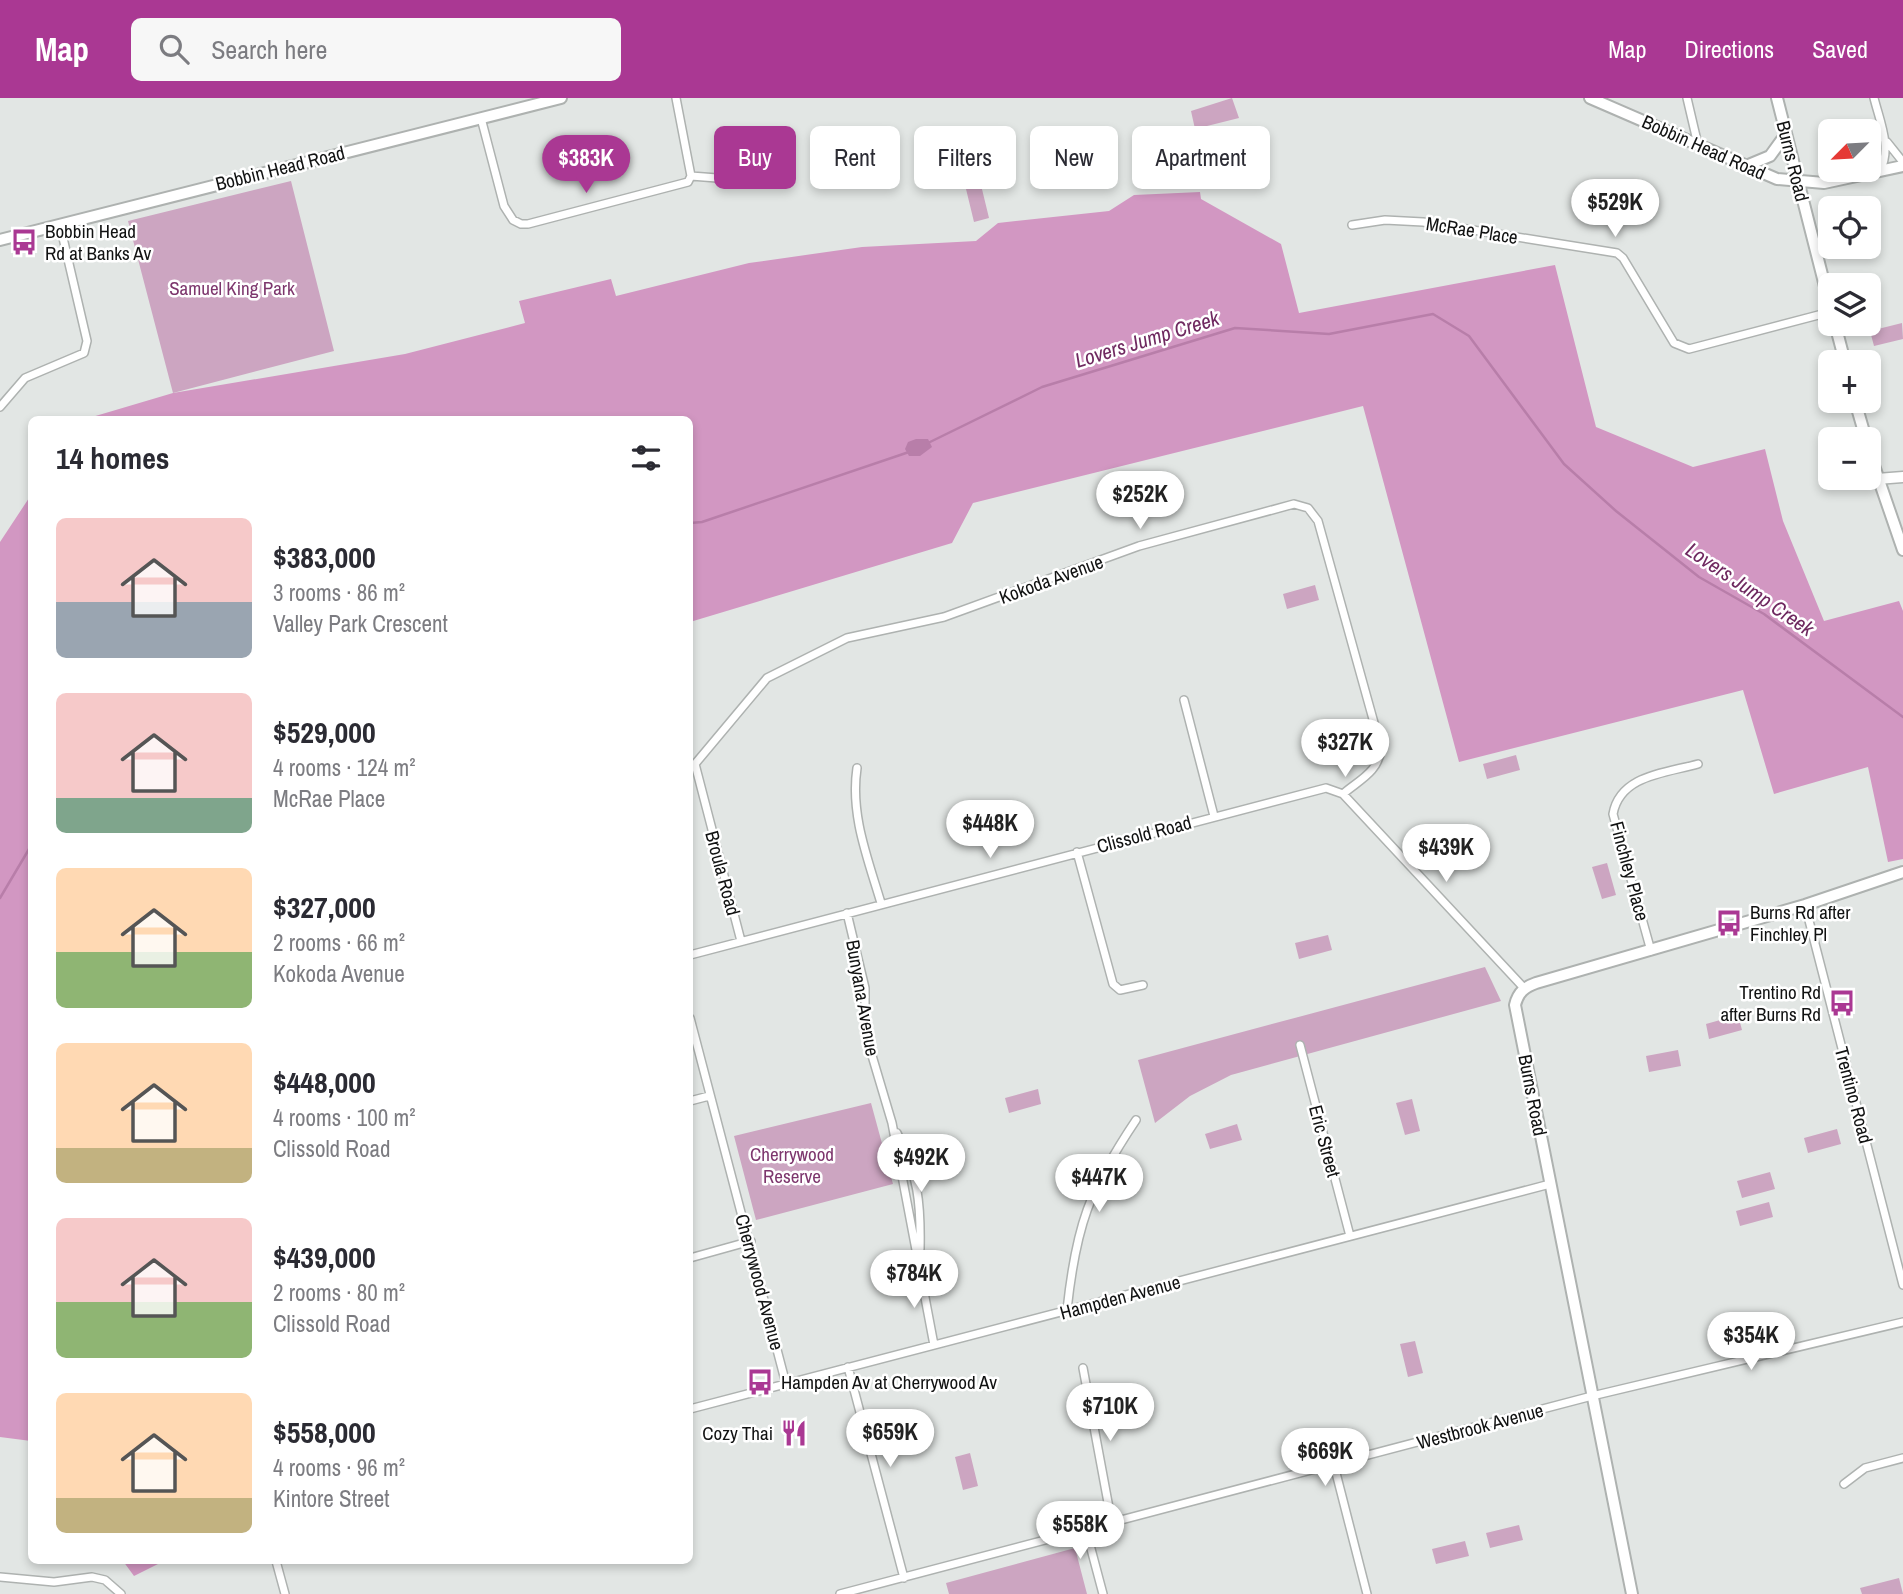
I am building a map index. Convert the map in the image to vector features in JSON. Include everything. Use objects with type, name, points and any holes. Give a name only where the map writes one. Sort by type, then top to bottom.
[{"type":"main road","name":"Bobbin Head Road","points":[[0,240],[561,98]]},
{"type":"main road","name":"Bobbin Head Road","points":[[1590,98],[1777,179],[1829,182]]},
{"type":"main road","name":"Burns Road","points":[[1777,98],[1821,273]]},
{"type":"main road","points":[[1746,166],[1770,156],[1786,134]]},
{"type":"main road","name":"Bobbin Head Road","points":[[1881,171],[1903,164]]},
{"type":"main road","points":[[1881,490],[1903,550]]},
{"type":"main road","points":[[1524,988],[1805,905],[1903,872]]},
{"type":"main road","name":"Burns Road","points":[[1524,988],[1515,1005],[1632,1594]]},
{"type":"street","points":[[481,118],[504,206],[513,220],[521,224],[688,182],[691,176],[676,98]]},
{"type":"street","points":[[1687,98],[1698,145]]},
{"type":"street","points":[[1874,98],[1885,139],[1885,156],[1881,167]]},
{"type":"street","points":[[1885,139],[1903,164]]},
{"type":"street","points":[[691,176],[714,178]]},
{"type":"street","name":"McRae Place","points":[[1352,225],[1385,220],[1423,222],[1617,253],[1623,257],[1674,343],[1681,348],[1689,349],[1818,315]]},
{"type":"street","points":[[0,407],[25,379],[84,353],[87,341],[60,225]]},
{"type":"street","points":[[1881,480],[1903,477]]},
{"type":"street","name":"Kokoda Avenue","points":[[695,764],[767,678],[826,647],[847,638],[944,617],[1139,546],[1294,504],[1308,508],[1318,521],[1381,748],[1377,764],[1368,776],[1343,794]]},
{"type":"street","points":[[1184,700],[1214,816]]},
{"type":"street","name":"Broula Road","points":[[695,764],[741,941]]},
{"type":"street","name":"Finchley Place","points":[[1651,951],[1614,814],[1615,804],[1630,783],[1698,764]]},
{"type":"street","points":[[857,768],[854,785],[859,827],[881,903]]},
{"type":"street","name":"Clissold Road","points":[[693,954],[1315,789],[1326,788],[1343,794]]},
{"type":"street","points":[[1343,794],[1524,988]]},
{"type":"street","points":[[1077,852],[1113,985],[1121,990],[1143,985]]},
{"type":"street","name":"Trentino Road","points":[[1805,905],[1903,1285]]},
{"type":"street","name":"Bunyana Avenue","points":[[847,913],[865,988],[865,1032],[892,1123],[934,1345]]},
{"type":"street","name":"Cherrywood Avenue","points":[[693,1030],[751,1241],[786,1384]]},
{"type":"street","name":"Eric Street","points":[[1300,1045],[1350,1237]]},
{"type":"street","points":[[693,1100],[709,1096]]},
{"type":"street","points":[[1067,1310],[1079,1227],[1093,1191],[1136,1119]]},
{"type":"street","name":"Bunyana Avenue","points":[[892,1123],[907,1152],[920,1200],[920,1270]]},
{"type":"street","name":"Hampden Avenue","points":[[693,1408],[1550,1184]]},
{"type":"street","points":[[693,1257],[751,1241]]},
{"type":"street","name":"Westbrook Avenue","points":[[840,1594],[871,1590],[904,1578],[1592,1396],[1903,1322]]},
{"type":"street","points":[[848,1367],[904,1578]]},
{"type":"street","points":[[1083,1368],[1112,1524]]},
{"type":"street","points":[[1844,1484],[1865,1468],[1903,1458]]},
{"type":"street","points":[[1334,1465],[1367,1594]]},
{"type":"street","points":[[1086,1530],[1103,1594]]},
{"type":"street","points":[[277,1564],[285,1594]]},
{"type":"street","points":[[0,1577],[54,1582],[92,1577],[105,1580],[121,1594]]},
{"type":"green space","points":[[1232,98],[1239,118],[1207,126],[1194,126],[1191,111]]},
{"type":"green space","name":"Samuel King Park","points":[[291,181],[334,351],[173,393],[128,221]]},
{"type":"green space","points":[[966,189],[982,189],[989,218],[974,222]]},
{"type":"green space","points":[[1902,323],[1903,339],[1874,346],[1871,336],[1881,336],[1881,328]]},
{"type":"green space","points":[[1315,585],[1319,600],[1287,609],[1283,594]]},
{"type":"green space","points":[[1516,755],[1520,770],[1487,779],[1483,764]]},
{"type":"green space","points":[[1607,863],[1616,895],[1602,899],[1592,867]]},
{"type":"green space","points":[[1328,935],[1332,950],[1299,959],[1295,943]]},
{"type":"green space","points":[[1485,967],[1501,1001],[1231,1075],[1190,1096],[1155,1123],[1138,1060]]},
{"type":"green space","points":[[1738,1015],[1742,1030],[1709,1039],[1706,1024]]},
{"type":"green space","points":[[1678,1050],[1681,1066],[1649,1072],[1646,1056]]},
{"type":"green space","points":[[1038,1089],[1041,1104],[1009,1113],[1005,1098]]},
{"type":"green space","points":[[1412,1099],[1420,1131],[1405,1135],[1396,1103]]},
{"type":"green space","name":"Cherrywood Reserve","points":[[871,1103],[893,1184],[756,1220],[734,1136]]},
{"type":"green space","points":[[1237,1124],[1242,1140],[1210,1149],[1205,1134]]},
{"type":"green space","points":[[1837,1129],[1841,1144],[1808,1153],[1804,1138]]},
{"type":"green space","points":[[1770,1172],[1775,1189],[1742,1198],[1737,1181]]},
{"type":"green space","points":[[1769,1202],[1773,1217],[1740,1226],[1736,1211]]},
{"type":"green space","points":[[1415,1341],[1423,1373],[1408,1377],[1400,1344]]},
{"type":"green space","points":[[970,1453],[978,1486],[963,1490],[955,1457]]},
{"type":"green space","points":[[1519,1525],[1523,1540],[1490,1548],[1486,1533]]},
{"type":"green space","points":[[1465,1541],[1469,1556],[1436,1564],[1432,1549]]},
{"type":"green space","points":[[1075,1548],[1087,1594],[949,1594],[946,1583]]},
{"type":"green space","points":[[1899,1578],[1903,1594],[1862,1594],[1860,1588]]},
{"type":"shaded area","points":[[1200,192],[1201,199],[1281,244],[1299,313],[1555,265],[1596,427],[1693,467],[1765,449],[1783,521],[1824,621],[1899,601],[1903,611],[1903,859],[1888,862],[1868,767],[1774,794],[1743,690],[1459,762],[1363,406],[973,503],[952,543],[693,621],[693,416],[95,416],[173,393],[405,354],[525,323],[519,301],[611,279],[616,296],[749,263],[862,247],[976,241],[998,223],[1109,211],[1134,195]]},
{"type":"shaded area","points":[[928,439],[932,447],[920,456],[909,456],[905,449],[908,442]]},
{"type":"shaded area","points":[[28,500],[28,1440],[0,1437],[0,542]]},
{"type":"shaded area","points":[[125,1564],[158,1564],[134,1576]]},
{"type":"waterway","name":"Lovers Jump Creek","points":[[928,443],[1042,387],[1235,328],[1329,334],[1433,314],[1469,336],[1564,464],[1616,511],[1699,577],[1764,614],[1903,717]]},
{"type":"waterway","name":"Lovers Jump Creek","points":[[693,523],[909,452]]},
{"type":"waterway","name":"Lovers Jump Creek","points":[[0,898],[28,851]]},
{"type":"place","name":"Bobbin Head Rd at Banks Av","points":[[24,242]]},
{"type":"place","name":"Burns Rd after Finchley Pl","points":[[1729,923]]},
{"type":"place","name":"Trentino Rd after Burns Rd","points":[[1842,1003]]},
{"type":"place","name":"Hampden Av at Cherrywood Av","points":[[760,1382]]},
{"type":"place","name":"Cozy Thai","points":[[794,1433]]}]
